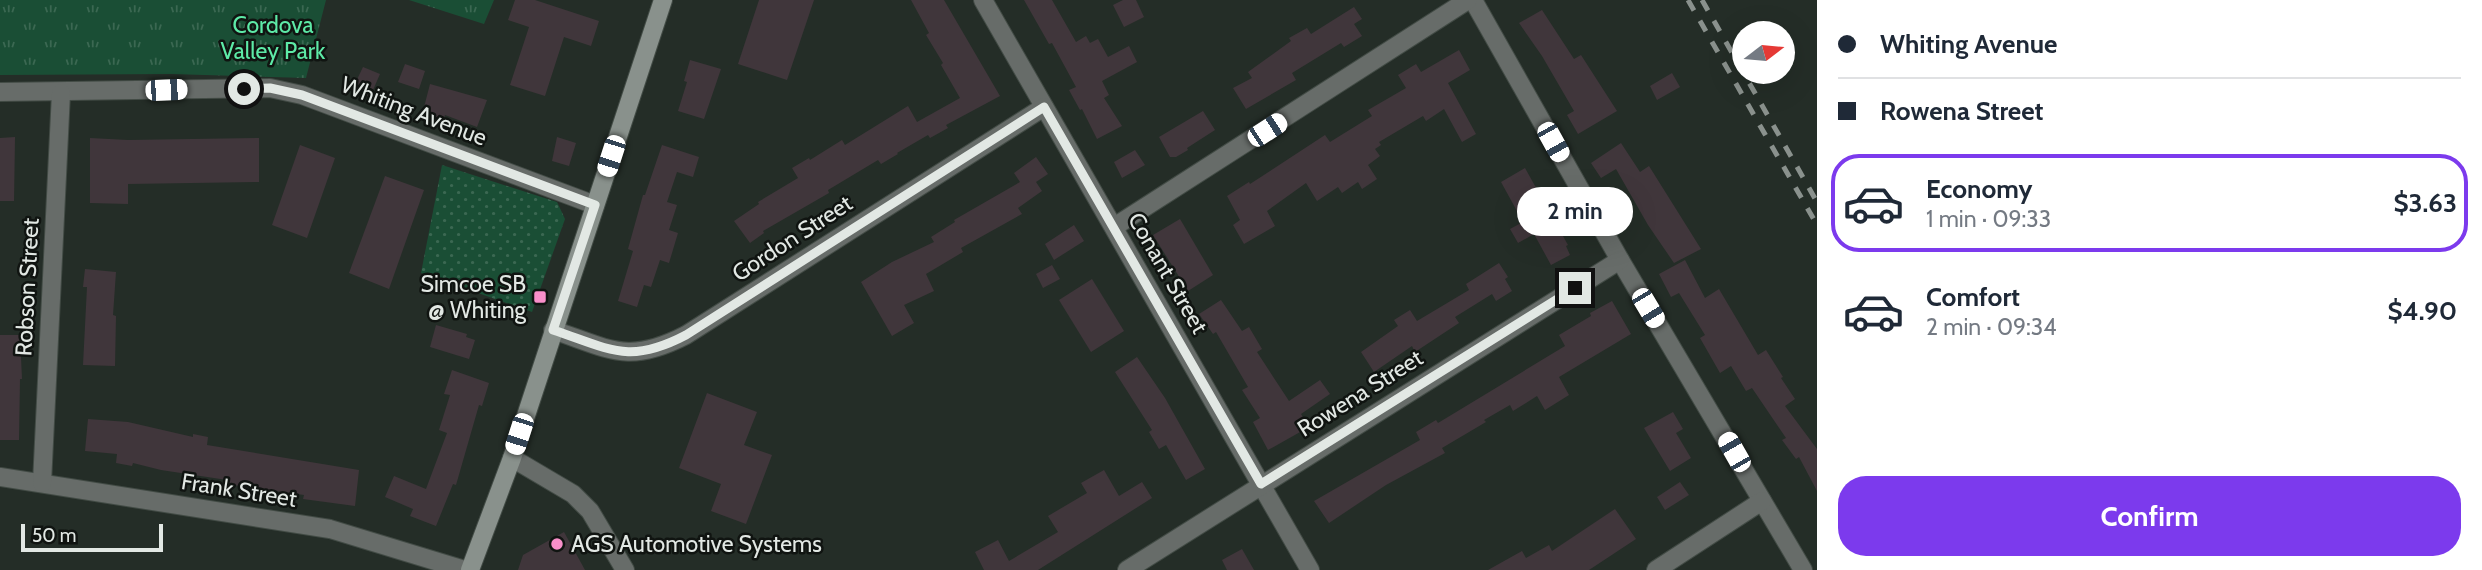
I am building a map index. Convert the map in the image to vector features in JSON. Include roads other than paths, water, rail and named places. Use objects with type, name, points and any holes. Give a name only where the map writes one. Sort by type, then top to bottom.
[{"type":"main road","points":[[468,570],[512,458],[663,0]]},
{"type":"street","name":"Conant Street","points":[[983,0],[1310,570]]},
{"type":"street","points":[[1114,227],[1470,0],[1804,570]]},
{"type":"street","name":"Whiting Avenue","points":[[0,92],[282,90],[302,95],[595,205]]},
{"type":"street","name":"Robson Street","points":[[42,482],[61,93]]},
{"type":"street","name":"Gordon Street","points":[[553,330],[612,350],[630,353],[648,352],[666,346],[1044,107]]},
{"type":"street","name":"Rowena Street","points":[[1127,570],[1620,260]]},
{"type":"street","points":[[512,458],[573,494],[590,511],[625,570]]},
{"type":"street","name":"Frank Street","points":[[0,477],[330,530],[468,570]]},
{"type":"street","points":[[1656,570],[1762,500]]},
{"type":"railway","points":[[1688,0],[1817,225]]},
{"type":"railway","points":[[1702,0],[1817,202]]},
{"type":"place","name":"Simcoe SB @ Whiting","points":[[540,297]]},
{"type":"place","name":"AGS Automotive Systems","points":[[557,544]]},
{"type":"park label","name":"Cordova Valley Park","points":[[273,38]]}]
